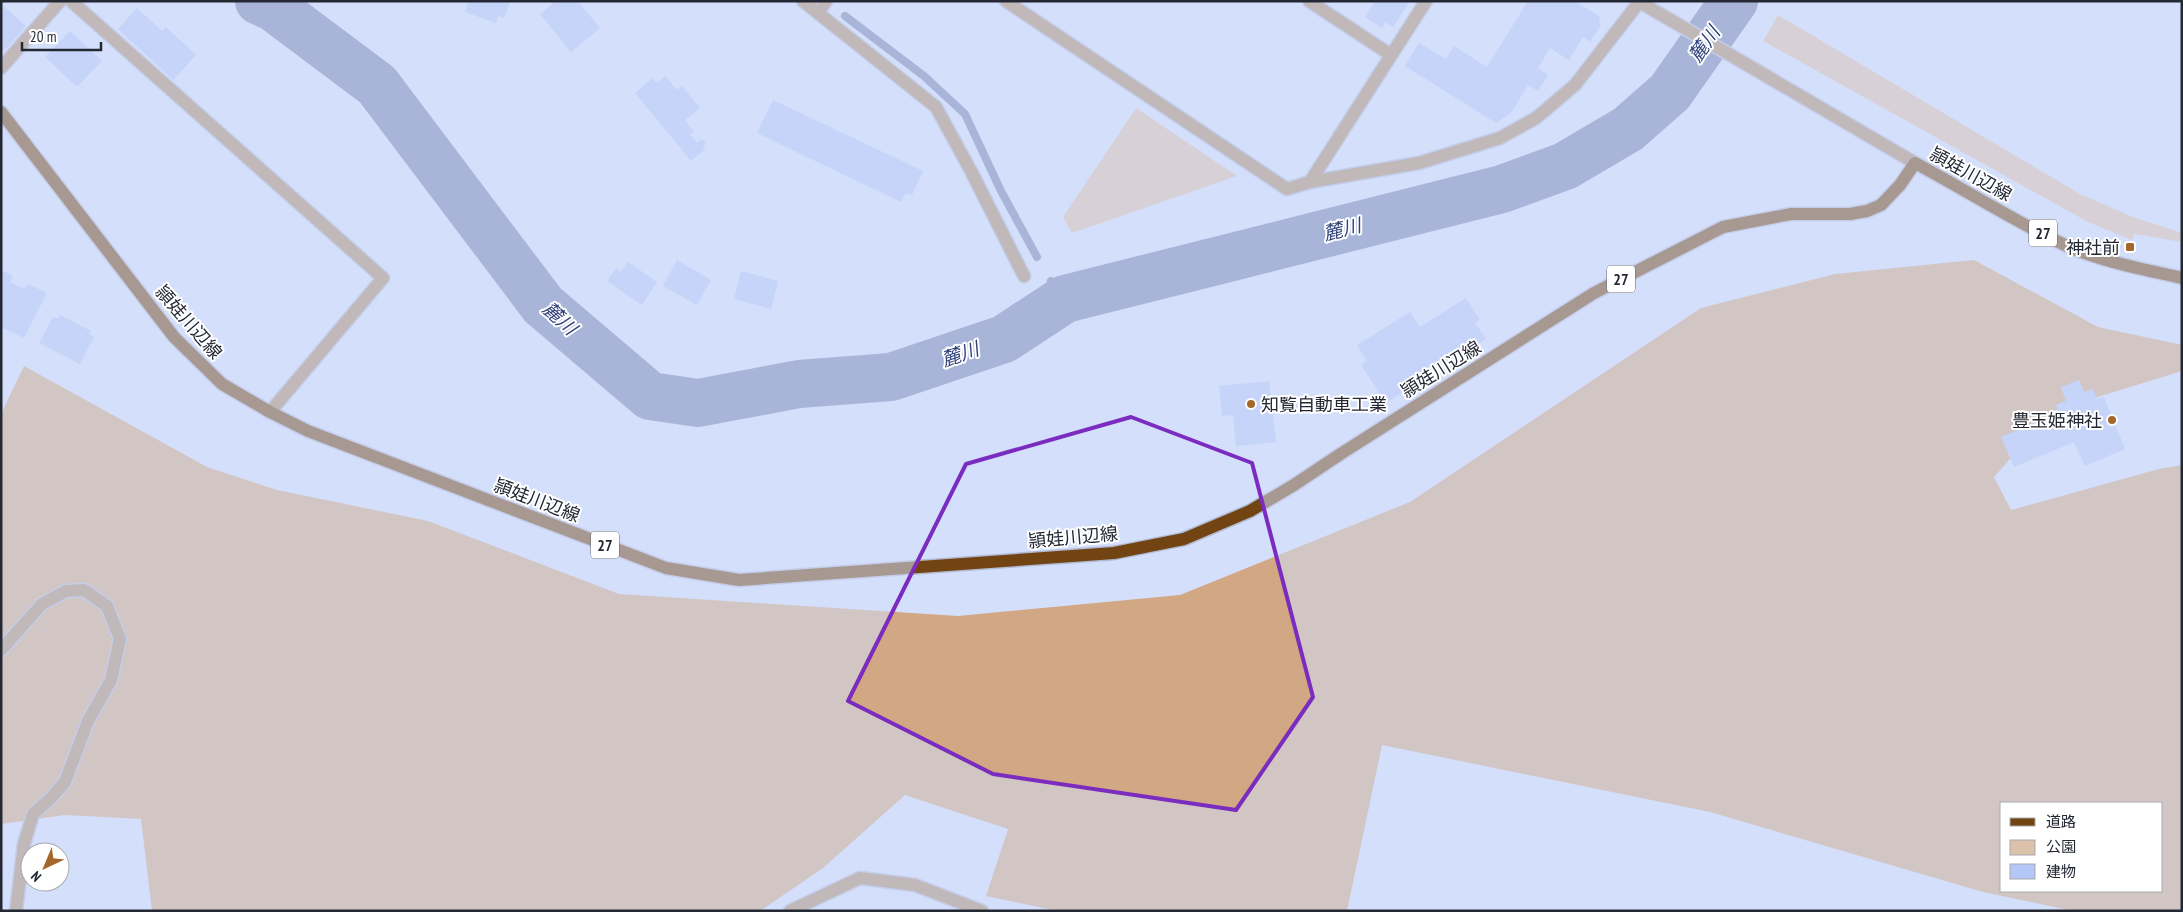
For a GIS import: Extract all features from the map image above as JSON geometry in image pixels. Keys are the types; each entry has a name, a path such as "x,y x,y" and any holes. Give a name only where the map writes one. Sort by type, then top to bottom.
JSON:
{"main road":[{"name":"頴娃川辺線","path":"1,112 174,337 222,384 270,412 308,431 666,568 739,580 1114,553 1184,539 1250,511 1294,485 1358,442 1594,293 1722,227 1791,214 1850,214 1867,211 1881,205 1900,185 1915,163 2067,246 2126,265 2182,278"}],"street":[{"path":"1,68 60,1"},
{"path":"71,1 383,278 270,412"},
{"path":"803,1 936,107 1024,276"},
{"path":"818,13 826,1"},
{"path":"1006,1 1288,189 1310,182 1419,163 1500,138 1536,118 1575,85 1639,2 1915,163"},
{"path":"1309,1 1391,55"},
{"path":"1310,182 1426,1"},
{"path":"1,650 42,604 66,591 84,590 106,606 120,639 111,680 88,721 65,782 52,798 33,814 24,844 16,911"},
{"path":"790,911 860,878 915,885 982,911"}],"highlighted area":[{"path":"1131,417 1252,463 1313,697 1236,810 993,774 848,701 966,464"}],"green space":[{"path":"1778,15 2080,194 2133,217 2182,233 2182,242 2134,234 2132,240 2088,222 1763,41"},
{"path":"1136,108 1237,176 1072,233 1063,217"}],"shaded area":[{"path":"1974,260 2098,327 2182,345 2182,371 2052,411 1994,477 2011,510 2159,469 2182,465 2182,911 2073,911 1983,892 1710,812 1382,745 1347,911 1057,911 986,896 1008,829 905,795 823,868 760,911 152,911 141,819 65,815 1,824 1,414 24,366 207,467 277,490 428,521 619,594 958,616 1180,595 1410,502 1701,308 1835,274"}],"building":[{"path":"469,1 510,1 504,18 498,16 496,23 465,12"},
{"path":"556,1 578,1 600,28 571,52 540,14"},
{"path":"1375,1 1410,1 1393,27 1385,22 1382,28 1365,17"},
{"path":"1528,1 1574,1 1599,16 1600,26 1590,42 1583,37 1569,60 1550,48 1538,68 1548,75 1538,91 1528,85 1511,113 1496,123 1405,66 1419,43 1446,59 1454,46 1487,67"},
{"path":"1,4 26,26 4,51 1,48"},
{"path":"137,8 162,31 166,27 196,55 173,80 118,29"},
{"path":"70,31 102,61 77,87 45,57"},
{"path":"665,76 677,90 682,86 700,108 685,120 694,132 690,134 697,143 702,139 706,144 703,147 705,149 691,161 635,93 653,78 657,83"},
{"path":"773,100 923,171 912,195 906,193 901,202 757,133"},
{"path":"677,260 711,280 697,305 663,286"},
{"path":"628,262 657,282 642,305 607,281 616,268 621,272"},
{"path":"1,270 13,276 10,282 25,289 28,284 47,293 24,338 1,327"},
{"path":"741,271 778,281 771,309 734,299"},
{"path":"1466,298 1480,320 1475,323 1486,339 1386,403 1361,365 1367,361 1357,345 1410,312 1420,327"},
{"path":"60,315 91,331 89,334 94,337 80,364 39,343 53,317 58,319"},
{"path":"2079,380 2084,392 2093,389 2097,399 2104,397 2125,449 2085,466 2074,442 2014,467 2001,437 2059,412 2056,405 2066,401 2061,387"},
{"path":"1269,381 1276,442 1236,446 1233,415 1222,416 1219,386"}],"waterway":[{"name":"麓川","path":"259,1 273,7 377,85 543,305 650,396 698,403 799,384 891,377 1004,339 1065,299 1502,189 1565,166 1628,129 1670,92 1734,1"},
{"path":"845,16 924,76 965,114 1001,191 1037,257"},
{"path":"1051,281 1065,299"}],"place":[{"name":"神社前","path":"2130,247"},
{"name":"知覧自動車工業","path":"1251,404"},
{"name":"豊玉姫神社","path":"2112,420"}]}
